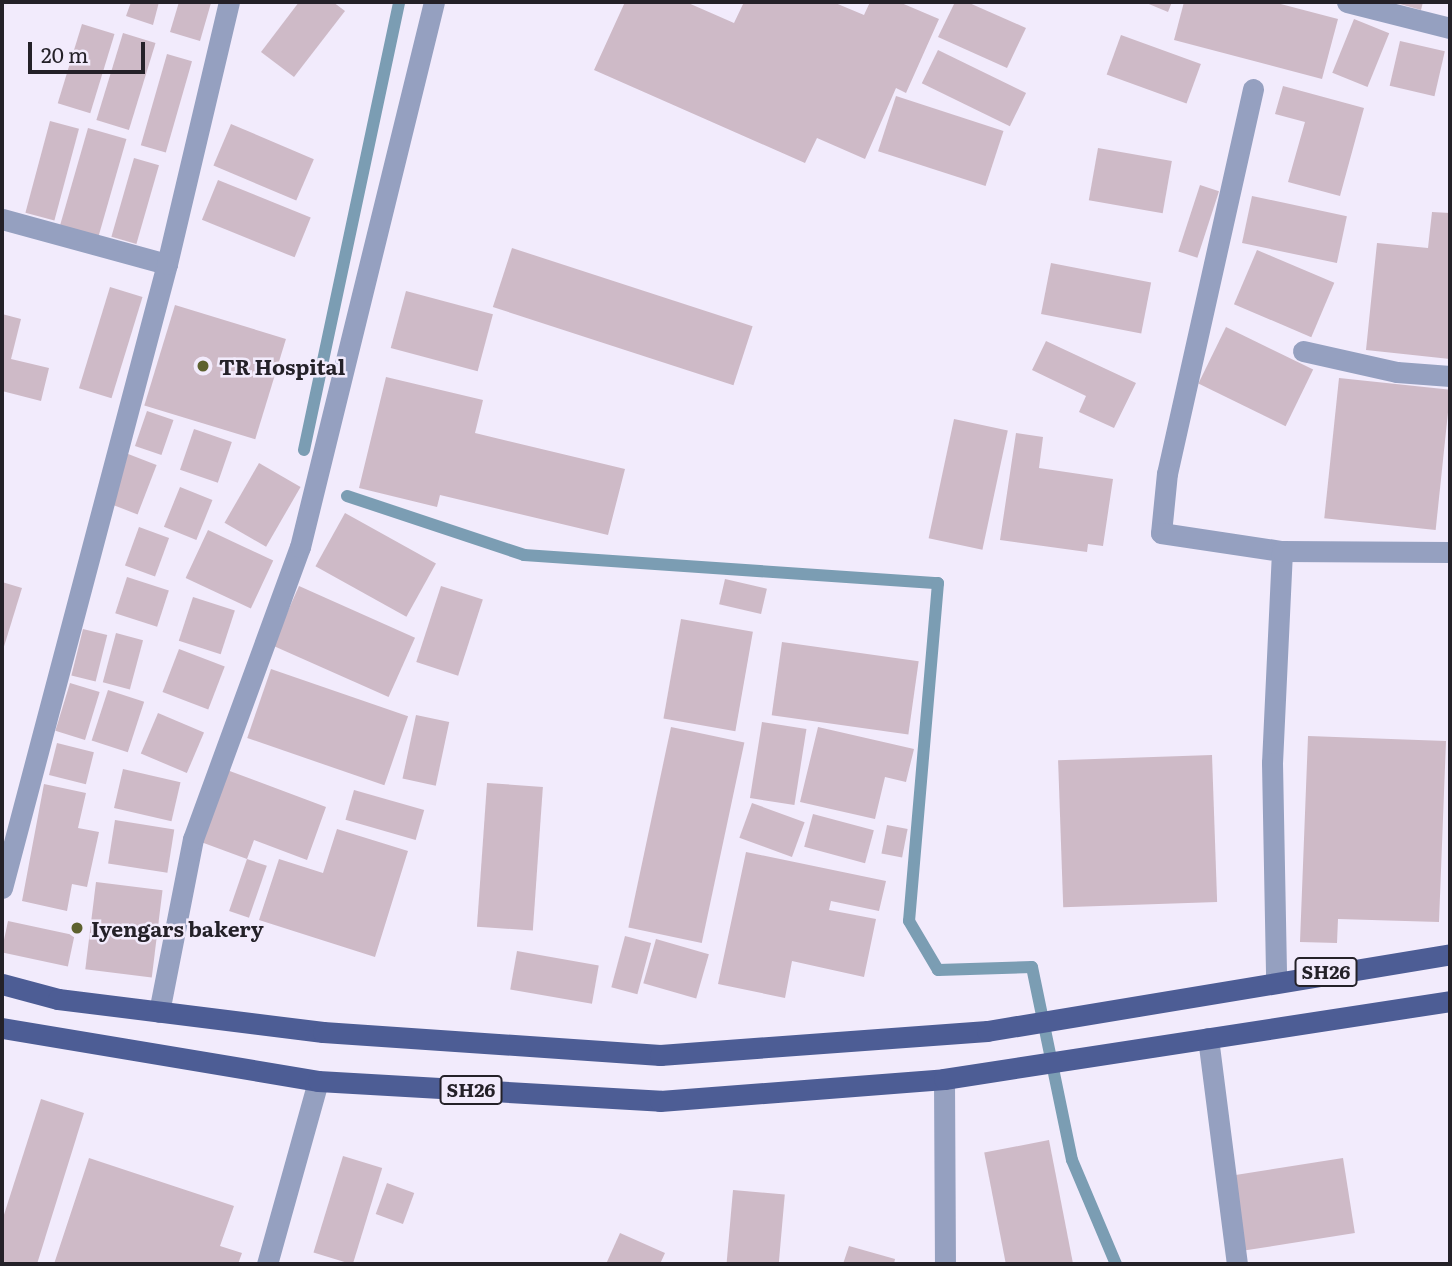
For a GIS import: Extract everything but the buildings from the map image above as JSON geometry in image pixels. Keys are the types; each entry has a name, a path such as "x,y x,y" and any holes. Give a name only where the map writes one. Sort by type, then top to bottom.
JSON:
{"main road":[{"name":"SH26","path":"2,984 58,999 323,1032 660,1055 935,1037 987,1031 1276,980 1450,954"},
{"name":"SH26","path":"1208,1038 1450,1000"},
{"name":"SH26","path":"2,1028 318,1081 660,1101 944,1079"},
{"path":"944,1079 1208,1038"}],"street":[{"path":"2,888 167,264 229,2"},
{"path":"159,1013 193,839 300,547 433,2"},
{"path":"1347,2 1450,28"},
{"path":"1253,89 1167,473 1161,533 1282,551 1450,552"},
{"path":"2,219 167,264"},
{"path":"1303,351 1397,372 1450,376"},
{"path":"1276,980 1272,763 1282,551"},
{"path":"1208,1038 1237,1264"},
{"path":"944,1079 944,1264"},
{"path":"267,1264 318,1081"}],"waterway":[{"path":"304,450 399,2"},
{"path":"347,496 524,555 938,583 909,921 938,970 1032,967 1072,1160 1116,1264"}],"place":[{"name":"TR Hospital","path":"203,366"},
{"name":"Iyengars bakery","path":"77,928"}]}
